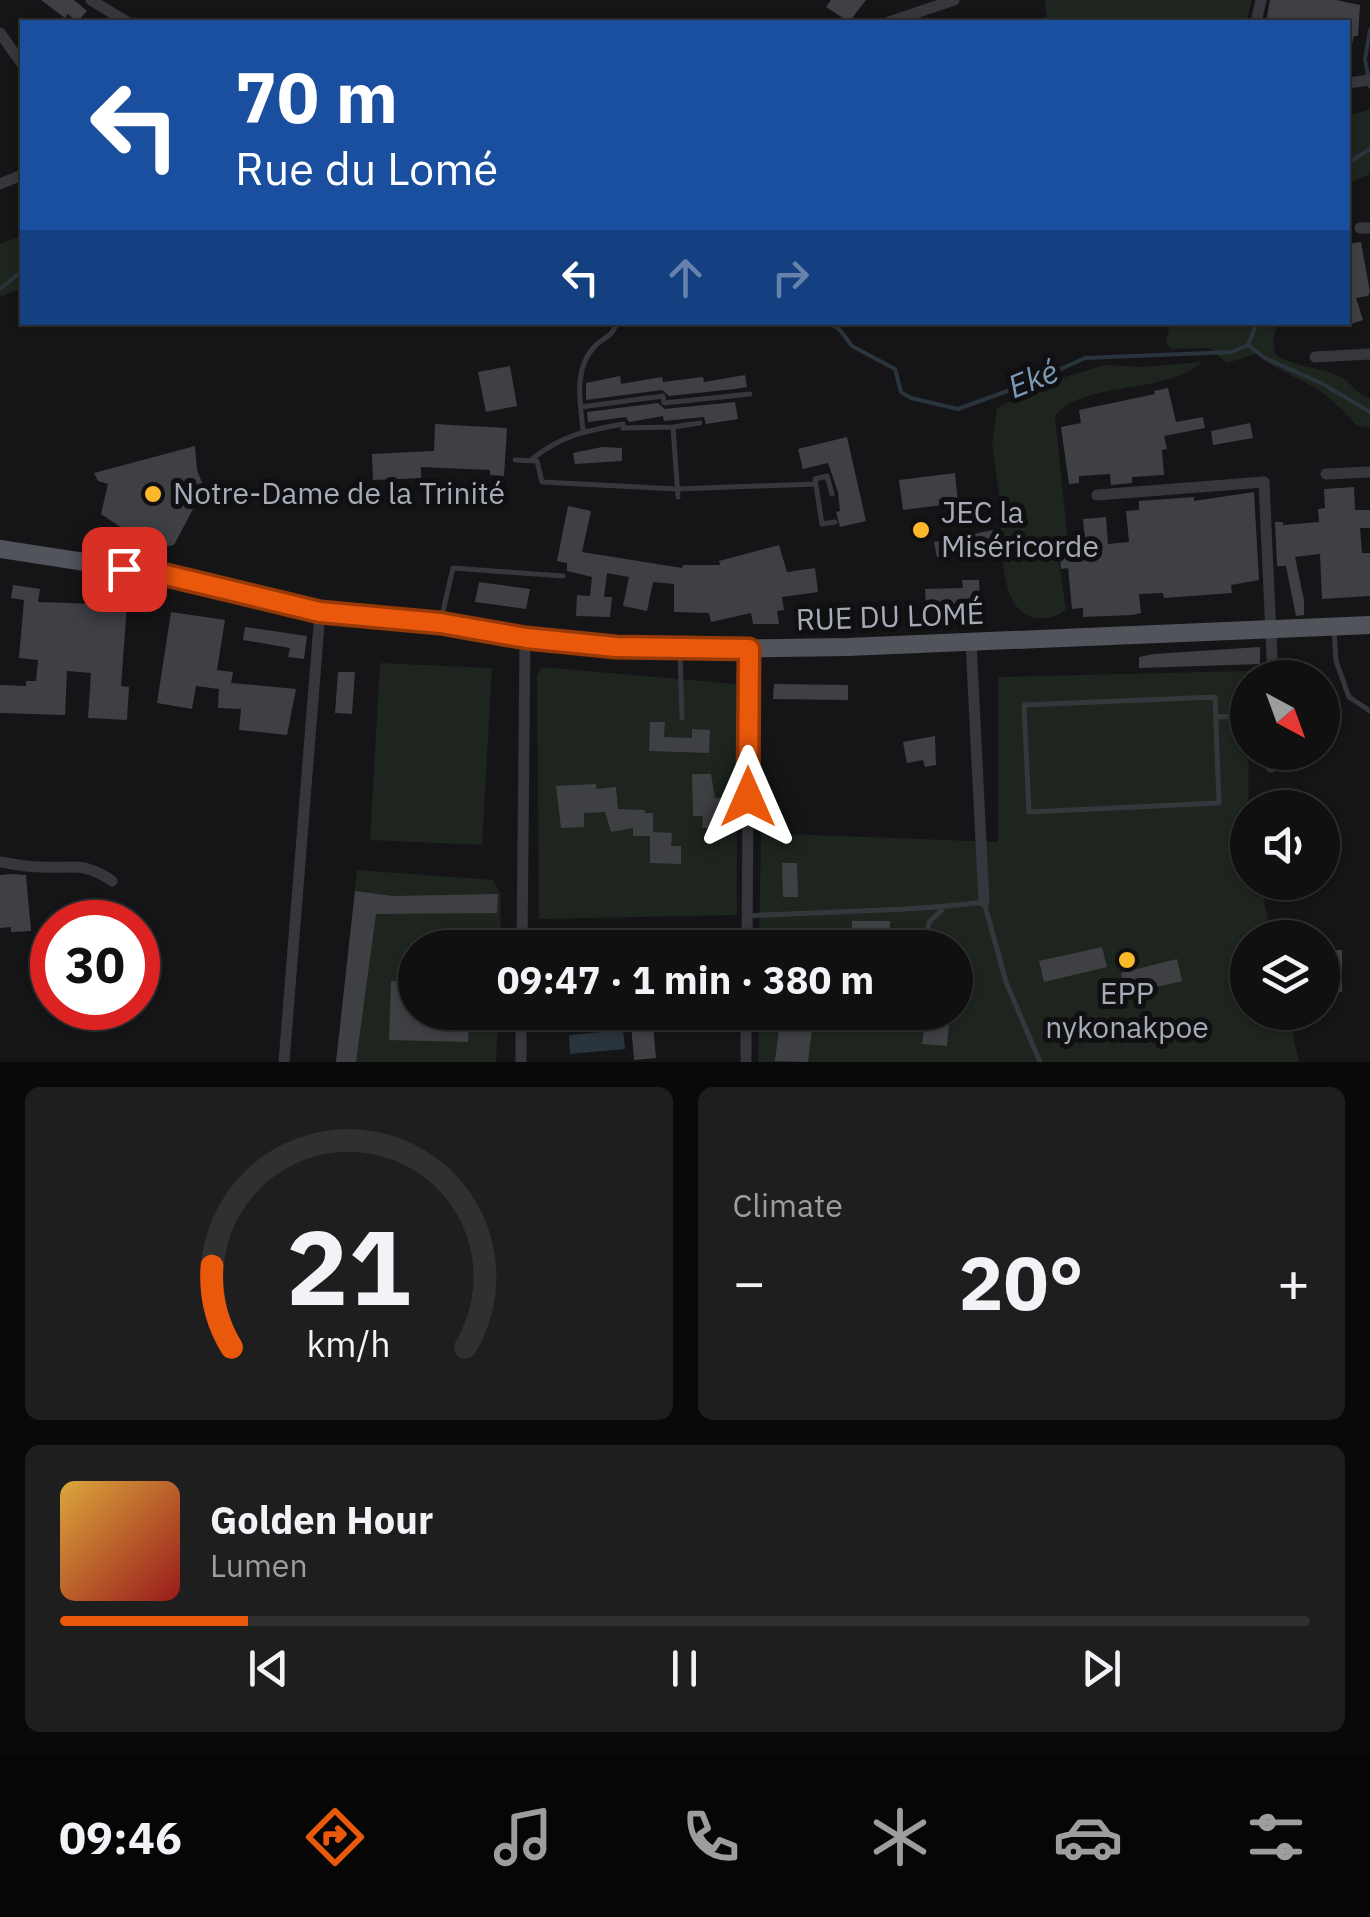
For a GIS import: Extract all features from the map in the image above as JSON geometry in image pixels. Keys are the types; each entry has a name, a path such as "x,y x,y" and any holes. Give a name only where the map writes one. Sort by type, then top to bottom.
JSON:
{"main road":[{"name":"RUE DU LOMÉ","path":"0,549 162,574 320,612 440,623 526,638 645,650 971,642 1370,624"}],"street":[{"path":"92,0 124,20"},
{"path":"895,20 954,0"},
{"path":"0,33 20,61"},
{"path":"1352,82 1370,80"},
{"path":"1316,357 1370,354"},
{"path":"1326,474 1370,472"},
{"path":"1097,495 1264,482 1272,660"},
{"path":"284,1062 320,612"},
{"path":"522,930 526,638"},
{"path":"971,642 984,902"},
{"path":"747,930 749,649"},
{"path":"0,862 46,868 74,865 96,869 112,881"},
{"path":"521,1030 521,1062"},
{"path":"746,1030 746,1062"}],"lane":[{"path":"583,431 581,367 596,346 613,334 616,325"},
{"path":"581,407 663,396 664,403 750,394"},
{"path":"530,460 558,440 583,431 623,424 623,428 673,427 700,422"},
{"path":"673,427 678,497"},
{"path":"515,460 537,460 542,482 676,488 816,484"},
{"path":"832,494 826,476 815,478 822,524 835,522"},
{"path":"440,623 453,568 563,576"},
{"path":"1334,627 1336,661 1349,696 1370,711"},
{"path":"680,649 682,718"},
{"path":"1215,697 1216,718 1219,804 1029,812 1024,706 1215,697"},
{"path":"1216,718 1230,717"},
{"path":"747,916 944,908 984,902 1006,982 1040,1062"},
{"path":"927,930 930,921 944,908"}],"shaded area":[{"path":"1045,0 1252,0 1247,20 1047,20"},
{"path":"1370,109 1370,174 1350,182 1350,115"},
{"path":"20,237 20,289 0,297 0,244"},
{"path":"1170,325 1277,325 1273,338 1275,354 1337,375 1370,398 1370,427 1357,426 1320,391 1256,354 1227,363 1209,348 1172,349 1166,343"},
{"path":"1202,362 1167,380 1084,397 1055,416 1069,553 1058,555 1066,609 1049,618 1025,614 1010,595 1004,568 999,529 1004,527 992,445 997,408 1055,380 1105,365 1143,367"},
{"path":"380,663 492,668 482,845 370,840"},
{"path":"541,667 736,684 737,915 539,919 537,676"},
{"path":"1230,671 1230,770 1249,770 1248,790 1230,790 1230,900 1264,900 1268,920 1230,920 1230,1030 1292,1030 1299,1062 758,1062 759,1030 973,1030 973,930 759,930 761,833 998,842 998,677"},
{"path":"357,870 493,880 501,894 500,930 398,930 398,1030 497,1030 496,1062 336,1062"},
{"path":"623,1030 625,1049 570,1054 569,1035"}],"building":[{"path":"41,0 74,0 87,11 79,20 68,14 65,18"},
{"path":"831,0 866,0 851,20 826,7"},
{"path":"1270,0 1336,0 1360,5 1358,36 1354,36 1352,44 1350,20 1266,20"},
{"path":"1361,242 1370,292 1356,298 1363,320 1350,324 1350,244"},
{"path":"510,366 517,406 486,412 478,372"},
{"path":"745,375 747,387 735,389 669,396 662,390 586,400 586,383 620,376 621,384 662,377 663,382 703,377 704,382"},
{"path":"1168,388 1176,422 1203,417 1205,428 1164,436 1164,475 1132,477 1132,483 1111,485 1110,474 1079,476 1079,483 1069,484 1061,427 1081,423 1079,410"},
{"path":"735,402 738,419 706,424 704,417 664,421 663,416 629,422 626,417 588,422 587,412 658,403 665,409"},
{"path":"1250,423 1253,438 1213,445 1211,431"},
{"path":"435,424 507,428 504,476 490,475 490,470 421,467 421,478 373,480 372,454 434,451"},
{"path":"847,437 866,521 840,527 836,512 840,511 838,492 828,463 803,469 798,449"},
{"name":"Notre-Dame de la Trinité","path":"195,446 197,470 204,488 174,545 164,547 137,538 101,514 108,484 98,481 94,473"},
{"path":"602,447 622,448 622,461 575,464 573,453"},
{"path":"955,473 958,503 903,510 899,480"},
{"path":"1354,487 1355,510 1370,510 1370,528 1360,528 1362,553 1370,553 1370,596 1322,599 1320,554 1295,557 1304,600 1304,615 1296,616 1286,566 1277,566 1275,522 1319,522 1318,509 1325,508 1324,489"},
{"path":"1254,492 1259,580 1231,585 1232,593 1164,598 1163,593 1139,594 1141,613 1132,615 1083,617 1083,608 1072,609 1068,568 1061,569 1060,555 1086,552 1083,519 1106,517 1108,544 1129,542 1126,511 1139,510 1139,501 1194,497 1194,501"},
{"path":"568,506 591,511 582,552 682,568 720,565 719,561 779,545 787,572 815,568 818,592 782,597 784,610 777,611 779,624 753,624 751,613 711,622 709,613 674,612 674,584 653,582 647,611 623,606 629,577 607,573 604,597 612,597 610,617 576,616 577,595 590,596 592,577 567,571 567,563 557,561"},
{"path":"998,529 1001,543 937,557 934,542"},
{"path":"962,580 979,580 980,603 926,605 925,589 963,588"},
{"path":"479,582 530,589 526,609 475,602"},
{"path":"13,585 40,589 38,602 127,605 121,686 129,687 127,720 88,718 91,673 67,671 65,715 0,713 0,685 26,686 26,681 36,681 38,660 19,658 24,600 11,598"},
{"path":"171,612 225,620 217,670 233,672 231,683 296,689 287,735 239,730 241,709 218,708 219,689 196,686 192,709 157,703"},
{"path":"245,627 307,636 304,659 288,657 290,648 243,640"},
{"path":"1260,647 1260,660 1230,660 1230,665 1139,668 1139,657"},
{"path":"338,672 355,672 352,714 335,713"},
{"path":"774,684 848,685 848,700 773,699"},
{"path":"650,722 665,722 664,737 692,738 692,729 710,730 709,753 649,751"},
{"path":"935,736 936,765 925,767 923,760 907,763 903,742"},
{"path":"692,774 711,774 715,798 735,798 735,828 702,828 703,816 693,816"},
{"path":"596,784 596,789 616,787 618,809 653,813 653,832 672,833 671,846 681,846 681,864 650,863 650,836 633,836 633,828 611,832 605,812 584,813 584,827 561,828 556,786"},
{"path":"782,863 797,863 798,897 783,897"},
{"path":"0,875 26,875 30,931 0,928"},
{"path":"355,891 393,896 498,894 497,913 376,914 356,1062 336,1062"},
{"path":"852,921 890,921 890,930 852,930"},
{"path":"1102,947 1107,967 1044,982 1039,961"},
{"path":"1340,950 1342,950 1340,992"},
{"path":"1177,959 1182,981 1126,994 1121,973"},
{"path":"391,981 398,981 398,1030 468,1030 468,1042 389,1040"},
{"path":"632,1030 654,1030 656,1058 634,1060"},
{"path":"779,1030 812,1030 808,1062 775,1061"},
{"path":"924,1030 948,1030 947,1046 922,1044"}],"waterway":[{"path":"1370,30 1365,59 1370,87"},
{"name":"Eké","path":"1350,162 1370,149"},
{"name":"Eké","path":"0,289 20,273"},
{"name":"Eké","path":"832,325 852,346 895,369 901,392 958,409 1085,358 1232,352 1248,345 1256,325"},
{"path":"1248,345 1265,358 1323,384 1370,412"}],"place":[{"name":"Notre-Dame de la Trinité","path":"153,494"},
{"name":"JEC la Miséricorde","path":"921,530"},
{"name":"EPP nykonakpoe","path":"1127,960"}],"route":[{"path":"124,569 162,574 320,612 440,623 526,638 645,650 749,649 748,797"}]}
